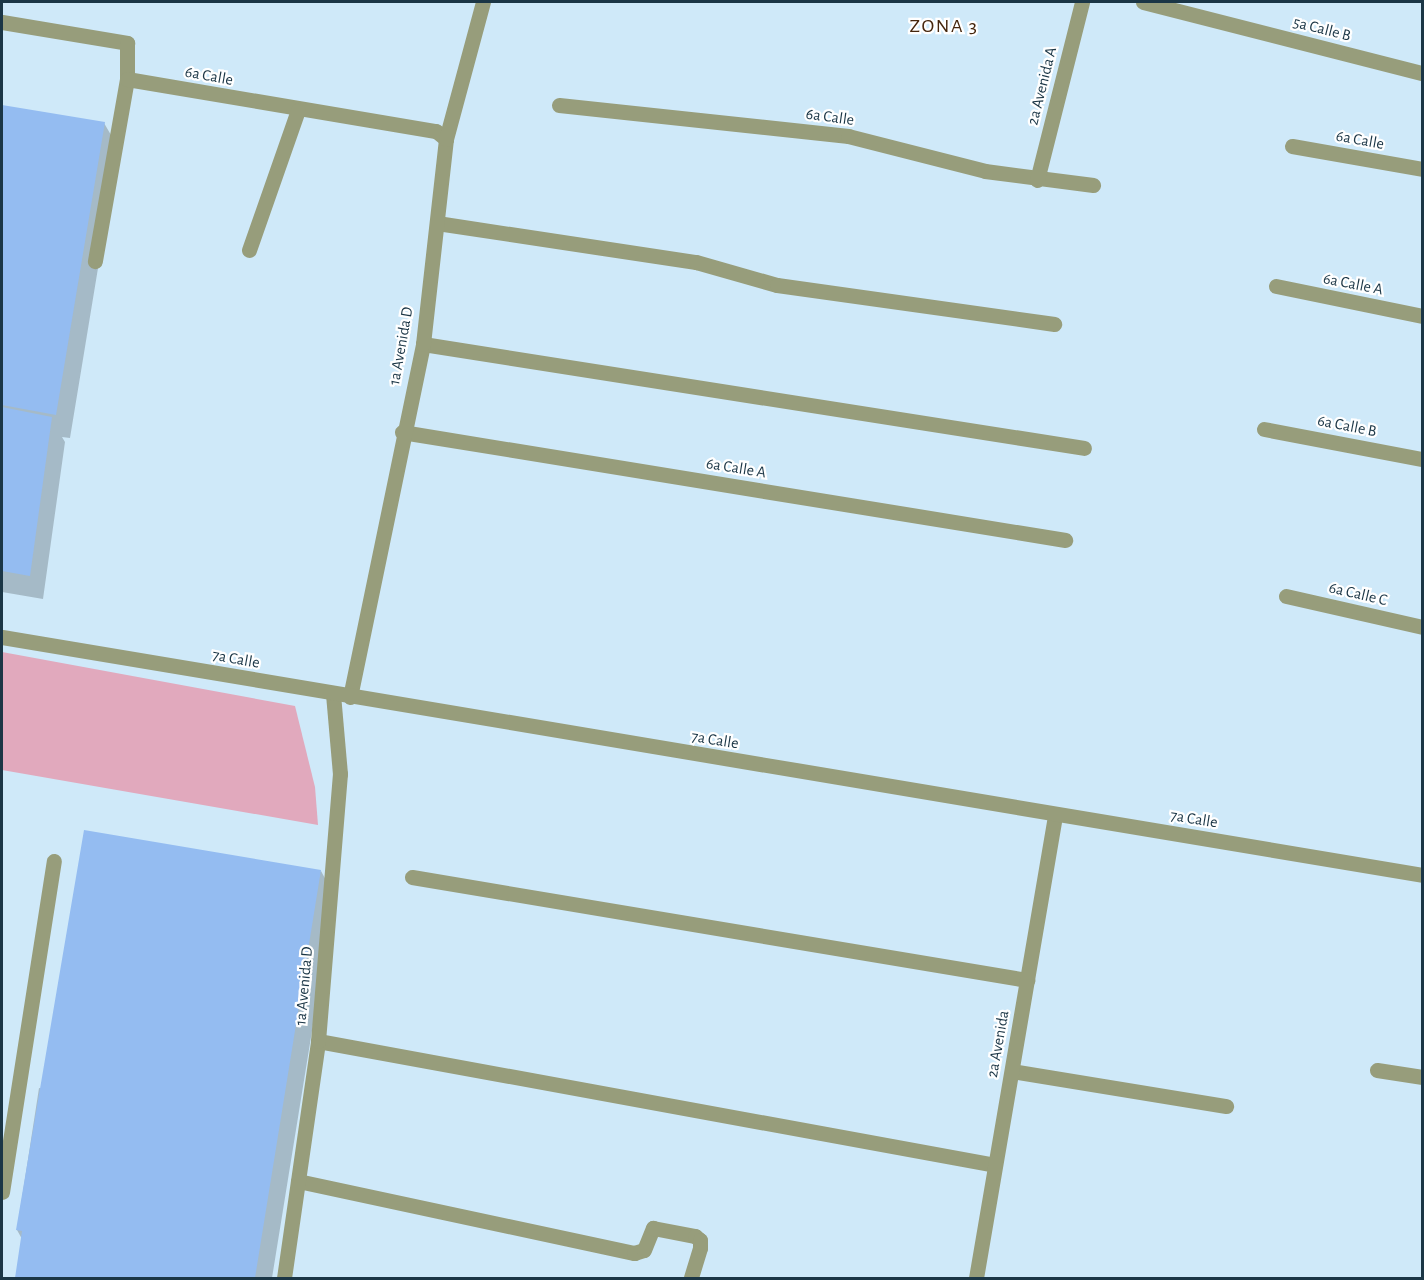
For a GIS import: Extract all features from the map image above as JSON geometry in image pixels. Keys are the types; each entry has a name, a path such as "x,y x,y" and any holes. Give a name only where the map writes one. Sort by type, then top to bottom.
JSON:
{"street":[{"name":"1a Avenida D","path":"350,697 402,432 423,344 446,138 483,2"},
{"name":"2a Avenida A","path":"1037,180 1082,2"},
{"name":"5a Calle B","path":"1143,2 1422,73"},
{"path":"2,22 124,40 129,49 127,79 95,261"},
{"name":"6a Calle","path":"127,79 298,110 436,131 446,138"},
{"name":"6a Calle","path":"559,105 848,136 985,171 1037,180 1093,185"},
{"path":"249,250 298,110"},
{"name":"6a Calle","path":"1292,146 1422,169"},
{"path":"437,223 696,262 777,285 983,311 1054,324"},
{"name":"6a Calle A","path":"1276,286 1422,316"},
{"path":"423,344 1084,448"},
{"name":"6a Calle B","path":"1264,429 1422,459"},
{"name":"6a Calle A","path":"402,432 1065,540"},
{"name":"6a Calle C","path":"1286,596 1422,627"},
{"name":"7a Calle","path":"2,637 1422,875"},
{"name":"1a Avenida D","path":"284,1278 318,1041 340,774 333,694"},
{"name":"2a Avenida","path":"976,1278 1055,815"},
{"path":"2,1192 54,861"},
{"path":"412,877 1027,980"},
{"path":"318,1041 995,1165"},
{"path":"1377,1070 1422,1077"},
{"path":"1012,1071 1227,1106"},
{"path":"298,1181 634,1253 644,1250 653,1228 694,1236 700,1240 700,1248 691,1278"}],"shaded area":[{"path":"2,652 295,706 315,787 318,825 2,770"}],"building":[{"path":"2,105 105,122 56,415 2,405"},
{"path":"2,407 52,417 30,576 2,571"},
{"path":"84,830 321,870 255,1278 15,1278 22,1231 16,1230"}],"district":[{"name":"ZONA 3","path":"944,26"}]}
